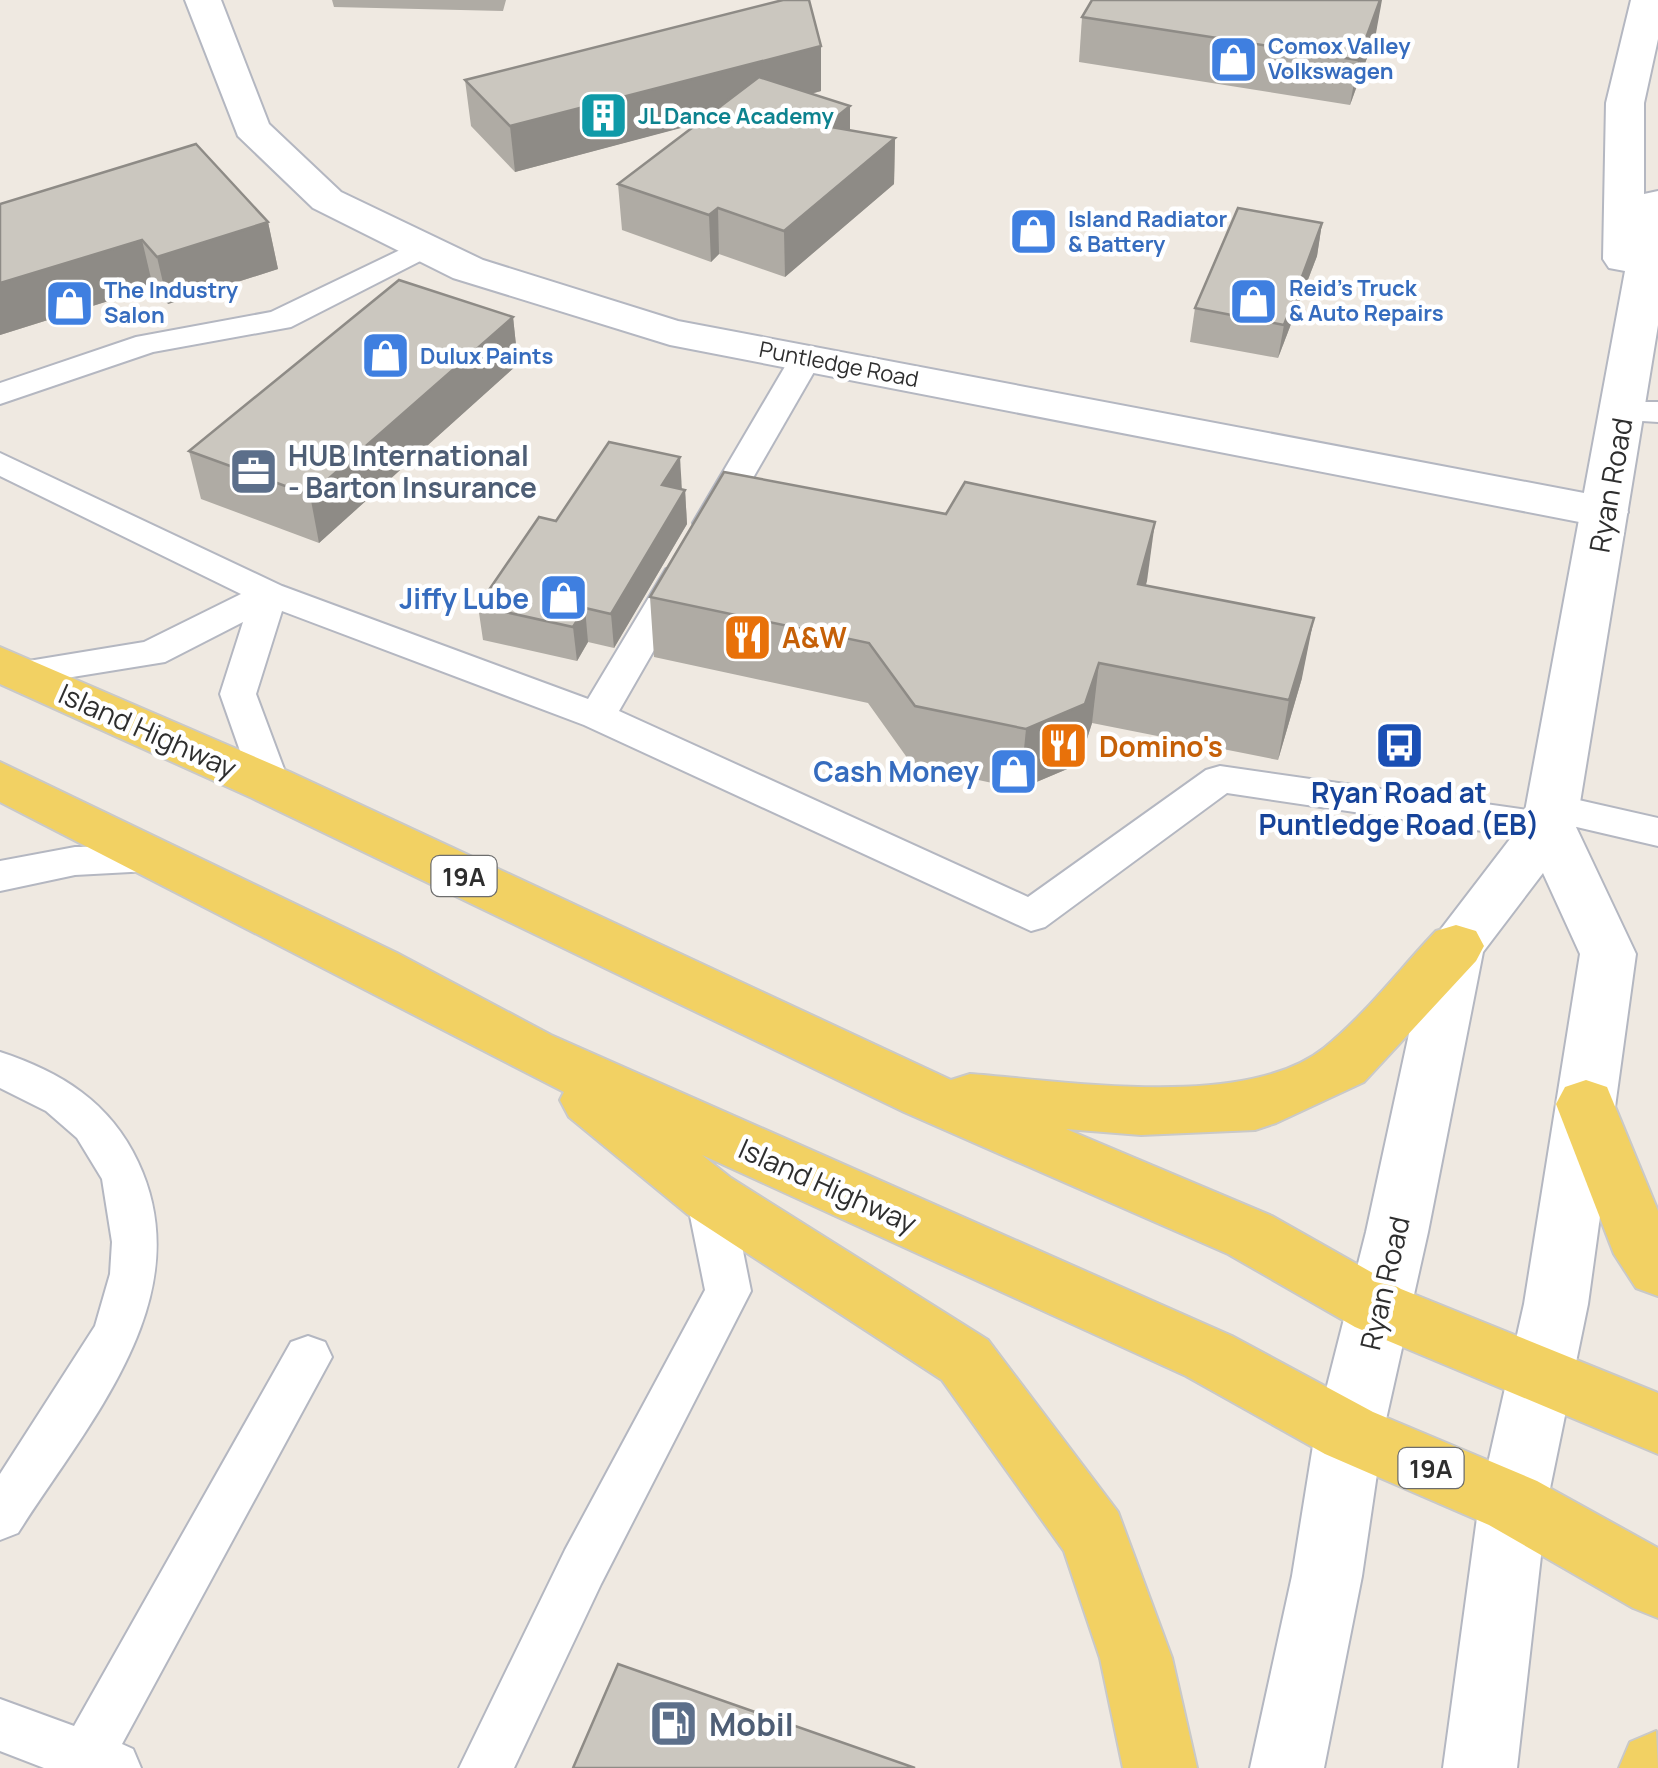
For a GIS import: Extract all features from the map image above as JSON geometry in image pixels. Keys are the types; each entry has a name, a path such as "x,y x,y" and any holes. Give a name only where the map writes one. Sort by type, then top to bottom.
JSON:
{"main road":[{"name":"Puntledge Road","path":"203,0 252,128 327,200 468,269 670,332 1606,512"},
{"path":"1640,412 1625,103 1649,0"},
{"name":"Ryan Road","path":"1287,1768 1327,1576 1349,1433 1456,946 1551,817 1606,512 1640,412 1658,203"},
{"name":"Island Highway","path":"11,669 272,785 924,1095 1250,1235 1378,1308 1658,1424"},
{"name":"Island Highway","path":"0,780 377,968 530,1051 1209,1356 1349,1433 1513,1503 1658,1585"},
{"path":"1480,1768 1513,1503 1542,1375 1608,954 1551,817"},
{"path":"924,1095 1140,1111 1255,1106 1343,1066 1456,946"},
{"path":"530,1051 709,1196 965,1360 1094,1535 1136,1658 1160,1768"},
{"path":"1586,1104 1636,1234 1658,1269"}],"lane":[{"path":"0,394 147,344 280,320 424,248"},
{"path":"597,716 806,358"},
{"path":"0,463 270,594 597,716 1031,916 1220,779 1658,832"},
{"path":"11,669 152,653 270,594"},
{"path":"270,594 238,694 272,785"},
{"path":"0,876 75,861 154,860"},
{"path":"0,1069 70,1105 95,1129 116,1159 132,1201 135,1242 132,1284 116,1332 0,1517"},
{"path":"486,1768 583,1567 728,1291 709,1196"},
{"path":"0,1725 100,1762 308,1357"}],"building":[{"path":"783,0 809,0 821,46 510,126 465,80"},
{"path":"1092,0 1380,0 1358,60 1082,17"},
{"path":"759,77 850,106 825,126 895,138 784,231 718,208 709,215 618,184"},
{"path":"196,144 268,222 157,257 142,240 0,283 0,204"},
{"path":"1238,208 1322,223 1284,325 1195,308"},
{"path":"399,280 513,317 310,495 189,451"},
{"name":"Jiffy Lube","path":"609,442 680,457 662,485 685,490 611,614 585,608 573,627 478,606 539,517 556,521"},
{"path":"724,472 946,514 965,482 1155,522 1138,584 1314,618 1289,700 1099,663 1085,704 1026,729 915,706 869,643 650,597"},
{"name":"Mobil","path":"618,1664 915,1768 573,1768"}],"place":[{"name":"Comox Valley Volkswagen","path":"1233,59"},
{"name":"JL Dance Academy","path":"603,116"},
{"name":"Island Radiator & Battery","path":"1033,232"},
{"name":"Reid's Truck & Auto Repairs","path":"1254,301"},
{"name":"The Industry Salon","path":"69,303"},
{"name":"Dulux Paints","path":"385,356"},
{"name":"HUB International - Barton Insurance","path":"253,471"},
{"name":"Jiffy Lube","path":"564,598"},
{"name":"A&W","path":"747,637"},
{"name":"Ryan Road at Puntledge Road (EB)","path":"1399,745"},
{"name":"Domino's","path":"1064,746"},
{"name":"Cash Money","path":"1014,771"},
{"name":"Mobil","path":"674,1724"}]}
